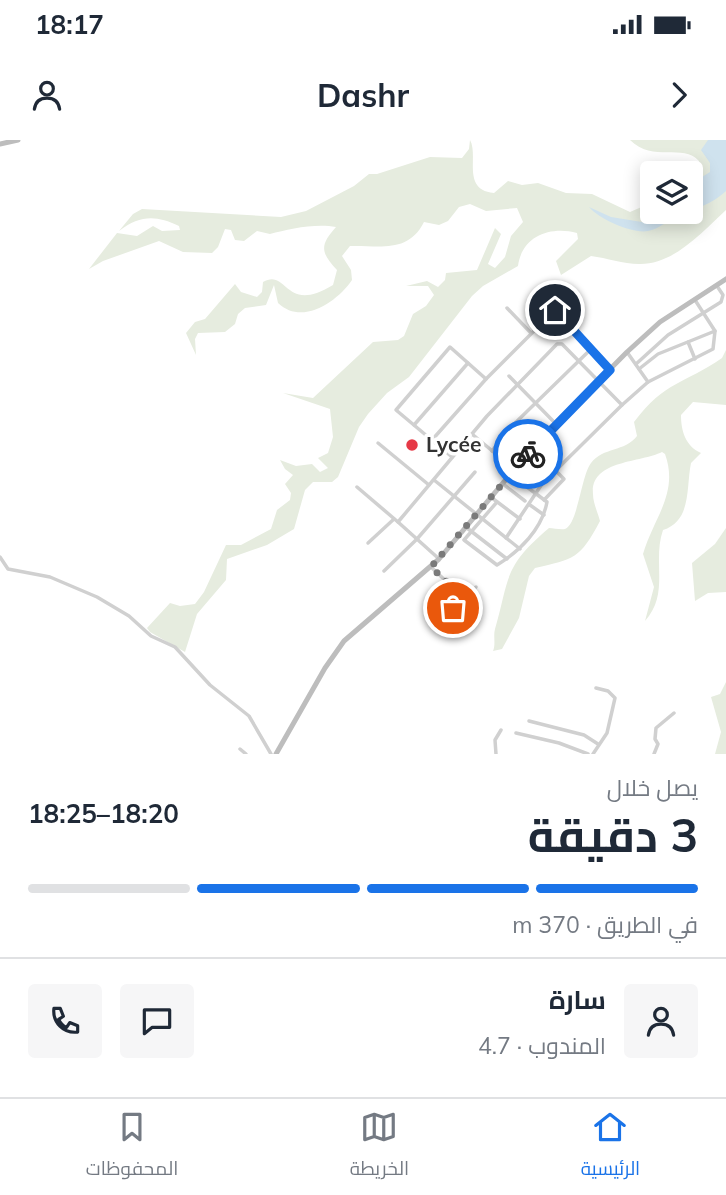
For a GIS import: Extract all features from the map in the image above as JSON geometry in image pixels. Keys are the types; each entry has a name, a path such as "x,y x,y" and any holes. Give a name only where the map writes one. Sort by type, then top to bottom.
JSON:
{"main road":[{"path":"0,145 18,140"},
{"path":"273,754 337,650 361,625 431,567 469,530 495,500 503,484 535,445 627,352 660,322 726,279"}],"street":[{"path":"637,367 668,335 722,299 717,286"},
{"path":"506,538 530,505 534,494 622,405 648,382 713,349 715,331 695,300"},
{"path":"507,308 531,333"},
{"path":"432,440 486,379 555,310 610,370"},
{"path":"637,367 658,354 715,331"},
{"path":"688,342 695,359"},
{"path":"368,543 396,520 516,383 557,344 562,344 622,405"},
{"path":"452,457 396,410 448,348 486,379"},
{"path":"492,451 535,402 591,349"},
{"path":"627,352 648,382"},
{"path":"414,425 468,363"},
{"path":"509,376 556,424"},
{"path":"471,434 492,451 534,494 547,502 544,514 520,548 507,559 496,565 464,540 469,530 507,559"},
{"path":"378,443 429,485"},
{"path":"535,445 564,479 544,500"},
{"path":"384,571 454,499 475,472"},
{"path":"433,480 520,548"},
{"path":"503,484 525,501"},
{"path":"357,488 439,559"},
{"path":"495,500 520,519"},
{"path":"530,505 544,514"},
{"path":"0,557 8,569 50,577 111,604 151,636 175,647 210,685 249,716 273,754"},
{"path":"431,567 449,584 439,595 453,608 476,587"},
{"path":"516,733 591,754 607,733 615,698 608,691 596,688"},
{"path":"654,754 658,744 654,738 656,728 674,713"},
{"path":"529,720 584,735 598,744"},
{"path":"496,754 495,740 501,730"},
{"path":"240,748 246,754"}],"shaded area":[{"path":"470,140 474,179 484,191 494,193 508,181 522,185 538,183 566,193 592,194 630,212 640,208 640,224 703,224 703,161 685,153 648,150 630,140 726,140 726,210 698,237 676,253 652,263 633,264 591,256 561,275 556,261 578,239 577,233 548,232 531,241 525,247 518,266 483,286 472,296 409,377 387,393 368,414 359,427 338,477 332,482 313,482 305,490 294,529 267,545 227,559 226,580 197,614 185,652 150,632 147,628 170,603 180,606 195,604 204,592 226,545 241,545 271,529 277,510 290,500 291,493 285,484 293,475 285,469 280,460 296,466 312,464 320,472 328,468 318,458 328,453 333,437 330,409 283,393 313,398 373,342 398,340 404,336 413,314 426,306 434,295 428,286 406,286 427,281 438,287 445,280 446,273 477,270 495,228 501,234 488,264 495,268 505,257 511,236 523,222 517,208 486,211 470,204 459,207 448,221 439,225 424,222 410,239 401,243 392,246 350,246 342,256 351,270 352,280 328,303 308,312 287,310 278,303 274,285 266,305 245,308 238,314 235,324 225,332 198,333 195,339 196,355 186,333 195,322 205,319 235,284 241,292 257,297 262,292 263,282 271,279 296,294 305,295 317,293 333,285 337,270 327,258 324,248 336,227 311,226 270,234 257,231 244,241 235,240 231,230 225,229 218,247 212,253 183,252 159,241 103,261 89,269 117,233 137,236 153,226 162,231 180,230 179,226 171,222 148,218 119,231 133,214 142,209 281,217 306,211 354,186 369,174 377,174 430,157 462,158 469,149"},
{"path":"726,350 726,405 693,402 681,415 685,437 691,446 701,453 691,463 683,511 672,526 663,530 657,599 645,621 654,587 643,554 663,505 669,481 669,468 662,452 618,464 599,475 594,483 593,494 600,521 593,534 575,555 535,568 529,576 519,618 502,649 493,651 494,632 510,574 523,553 549,528 565,529 569,525 591,463 602,454 632,441 637,436 634,422 645,408 675,384 722,358"},
{"path":"726,528 726,592 708,593 695,601 692,563 715,544"},
{"path":"726,682 726,754 715,754 721,732 711,697 720,694"}],"water":[{"path":"708,140 726,140 726,191 703,206 703,176 710,172 710,163 701,150"},
{"path":"589,207 611,217 640,222 640,224 663,224 648,231 633,230 616,225"}],"way so far":[{"path":"453,608 439,595 449,584 431,567 478,516 528,454"}],"place":[{"name":"Lycée","path":"412,445"}],"route":[{"path":"528,454 610,370 555,310"}]}
